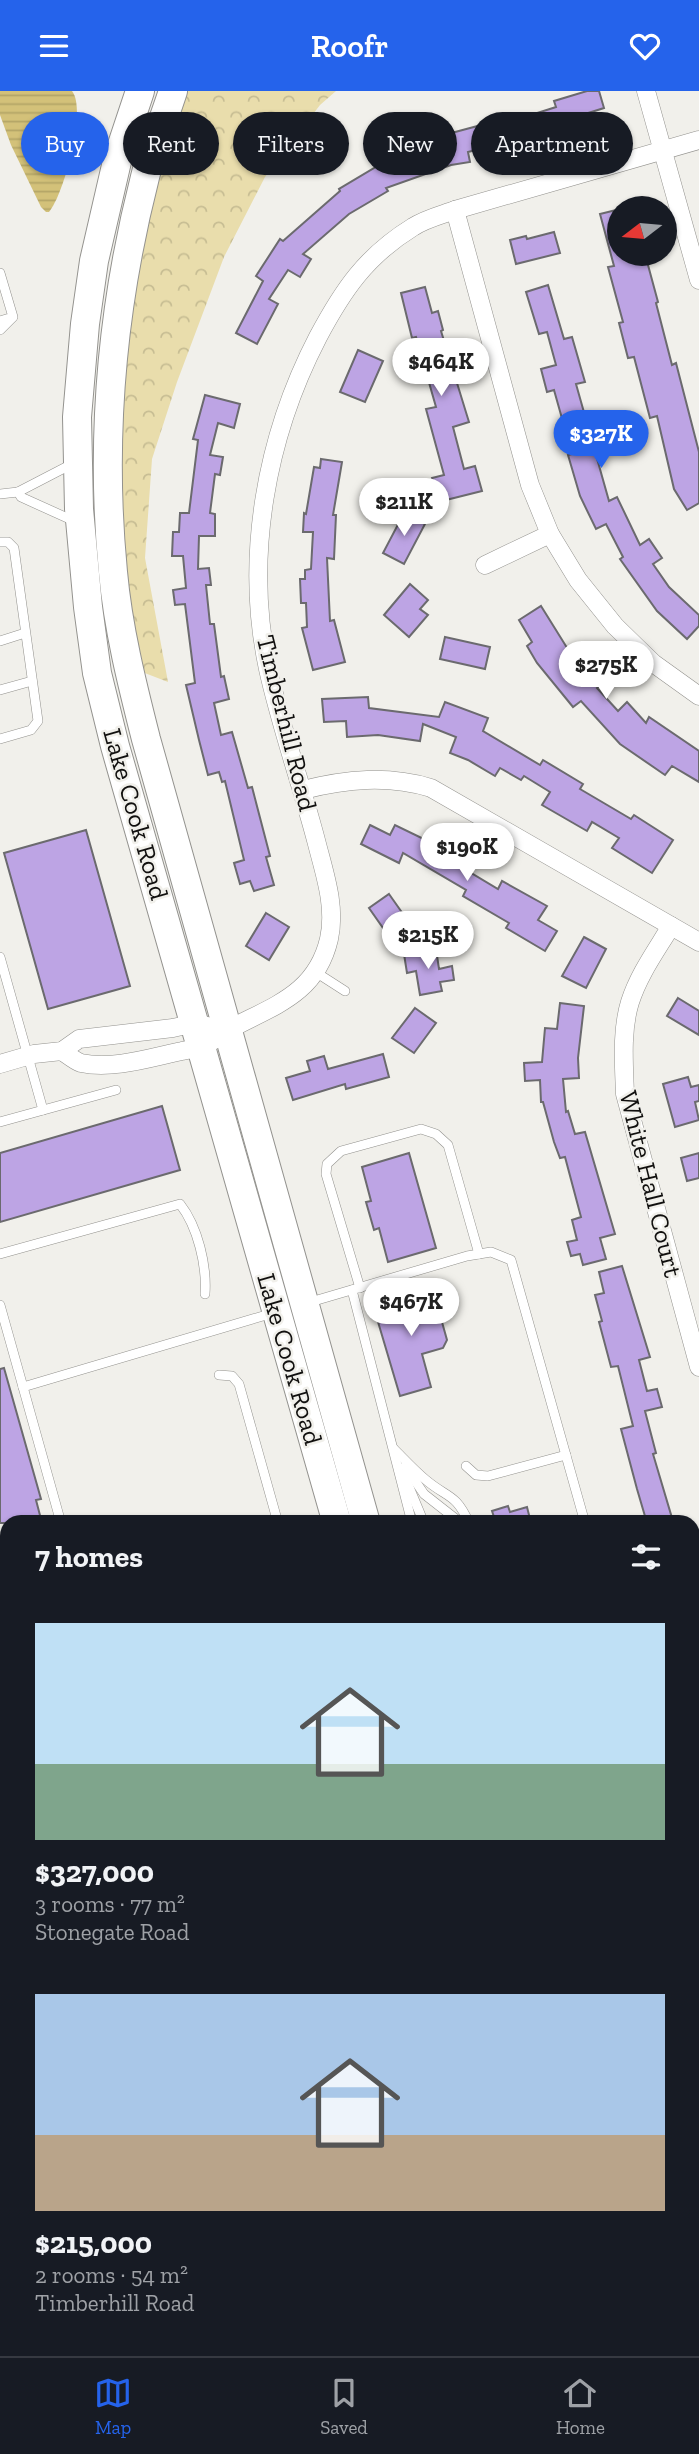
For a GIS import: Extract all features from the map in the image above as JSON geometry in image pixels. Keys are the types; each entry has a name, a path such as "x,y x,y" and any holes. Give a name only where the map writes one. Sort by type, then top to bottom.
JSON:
{"main road":[{"name":"Lake Cook Road","path":"140,91 118,157 94,261 79,390 77,461 80,524 97,673 115,746 199,1035 290,1308 363,1515"},
{"name":"Lake Cook Road","path":"173,91 146,175 123,276 111,366 106,477 113,574 127,663 227,1031 335,1515"}],"street":[{"path":"646,91 699,281"},
{"name":"Timberhill Road","path":"199,1035 227,1031 288,1000 317,973 329,938 331,897 267,665 258,587 260,537 277,435 305,362 339,297 365,265 416,224 455,210 699,140"},
{"path":"455,210 530,485 550,534 578,580 615,626 653,663 699,697"},
{"path":"485,565 550,534"},
{"path":"303,790 332,782 380,779 408,781 431,788 699,942"},
{"name":"White Hall Court","path":"671,926 645,967 629,1004 624,1048 625,1094 699,1367"},
{"path":"0,1064 62,1051 79,1039 199,1035"},
{"path":"62,1051 80,1063 138,1062 199,1035"}],"lane":[{"path":"0,274 13,317"},
{"path":"0,321 13,317"},
{"path":"0,330 13,317"},
{"path":"0,495 18,492 77,461"},
{"path":"18,492 20,498 80,524"},
{"path":"0,543 8,542 14,548 38,721 31,730 0,739"},
{"path":"0,641 25,633"},
{"path":"0,690 32,681"},
{"path":"0,957 43,1110"},
{"path":"317,973 345,991"},
{"path":"0,1122 116,1090"},
{"path":"410,1515 326,1174 327,1164 341,1150 421,1129 436,1134 448,1145 479,1254"},
{"path":"0,1254 180,1204 189,1215 200,1253 206,1277 205,1294"},
{"path":"23,1387 491,1252 511,1260 583,1515"},
{"path":"0,1305 59,1515"},
{"path":"219,1375 232,1376 239,1384 276,1515"},
{"path":"393,1447 421,1515"},
{"path":"393,1447 424,1494 451,1515"},
{"path":"393,1447 428,1482 461,1505 465,1515"},
{"path":"466,1466 476,1475 488,1476 566,1455"}],"green space":[{"path":"183,91 336,91 315,112 233,112 233,175 267,175 224,257 177,382 152,459 145,558 168,682 137,670 128,618 117,422 134,263 159,175 219,175 219,112 177,112"}],"shaded area":[{"path":"0,91 72,91 76,101 77,112 21,112 21,166 0,115"},
{"path":"26,175 66,175 49,212 41,207"}],"building":[{"path":"587,91 599,91 604,108 591,112 540,112 556,107 554,101"},
{"path":"471,128 471,151 468,152 470,162 457,164 457,132"},
{"path":"363,175 423,175 386,188 388,191 349,214 303,254 311,259 300,277 288,270 269,299 278,304 257,344 236,333 263,281 256,276 280,239 283,241 340,191 339,189"},
{"path":"607,212 607,240 600,214"},
{"path":"554,232 560,253 516,264 510,240"},
{"path":"648,266 672,365 676,363 699,452 699,503 687,510 674,489 657,416 650,418 634,357 628,358 619,323 623,322 608,267"},
{"path":"548,285 564,339 572,337 585,382 576,384 609,501 617,497 640,545 649,539 662,558 653,564 669,587 699,615 699,626 687,639 657,611 620,559 623,557 606,524 596,529 580,496 568,455 572,454 554,390 547,392 541,369 556,365 547,332 539,334 526,292"},
{"path":"425,287 432,313 438,311 443,330 441,331 469,422 453,427 464,469 475,466 482,491 438,502 432,478 444,475 426,409 436,407 416,337 412,338 401,293"},
{"path":"358,350 383,361 365,402 340,392"},
{"path":"205,395 240,404 234,428 218,423 210,455 223,457 220,475 215,474 210,513 215,514 215,536 199,536 198,569 209,568 211,585 206,585 210,624 214,624 221,677 224,676 229,699 214,703 221,735 232,732 248,788 252,787 270,856 266,857 274,885 254,891 250,881 240,884 234,863 244,860 225,781 222,782 219,772 208,775 186,685 195,683 185,604 175,605 173,590 186,588 183,556 172,556 173,532 179,532 180,513 189,513 198,440 193,439"},
{"path":"321,459 342,462 333,515 336,515 334,559 327,558 330,621 334,620 345,662 313,670 302,628 307,627 306,603 301,603 300,579 305,579 305,570 311,569 313,532 303,532 304,513 306,514 314,467 320,468"},
{"path":"404,513 425,524 404,564 383,553"},
{"path":"410,584 428,600 420,609 428,615 409,637 384,615"},
{"path":"541,606 569,651 573,647 604,682 597,688 618,711 627,702 646,723 649,717 699,751 699,782 672,766 665,775 620,744 581,701 573,707 537,663 527,646 532,642 519,620"},
{"path":"445,637 490,647 485,669 440,659"},
{"path":"368,697 369,708 439,717 445,702 488,718 483,731 540,765 543,760 583,784 580,789 631,819 634,815 673,840 652,873 612,848 619,838 592,822 587,831 542,805 550,792 524,776 521,780 500,768 495,776 450,753 456,737 423,724 420,741 378,735 347,737 346,721 324,722 322,699"},
{"path":"370,825 390,835 395,825 436,845 470,866 468,871 498,889 502,881 547,906 538,920 557,931 545,951 506,928 509,923 463,896 466,890 403,853 399,863 361,844"},
{"path":"86,830 130,986 48,1009 4,853"},
{"path":"389,894 415,931 395,945 369,908"},
{"path":"266,913 289,927 269,960 246,946"},
{"path":"584,937 606,949 586,988 562,976"},
{"path":"436,949 439,969 452,966 454,980 440,982 442,991 420,995 416,971 407,973 404,954"},
{"path":"678,998 699,1011 699,1035 667,1016"},
{"path":"560,1003 584,1006 578,1058 579,1078 563,1079 566,1112 568,1111 575,1134 585,1132 615,1234 600,1238 606,1259 583,1265 580,1254 571,1256 567,1242 577,1240 572,1220 581,1217 565,1157 560,1158 541,1102 540,1080 525,1081 524,1063 542,1062 545,1028 557,1029"},
{"path":"415,1008 436,1023 414,1053 392,1038"},
{"path":"383,1054 389,1077 346,1089 345,1084 293,1100 286,1078 310,1071 307,1061 324,1056 328,1069"},
{"path":"688,1077 691,1087 699,1085 699,1101 695,1102 699,1120 675,1127 663,1084"},
{"path":"162,1106 180,1170 0,1222 0,1153"},
{"path":"409,1153 436,1248 388,1262 379,1228 374,1230 366,1202 371,1201 362,1167"},
{"path":"699,1153 699,1178 687,1181 681,1158"},
{"path":"622,1266 650,1357 639,1360 647,1391 657,1389 662,1407 645,1411 656,1453 653,1454 671,1515 645,1515 621,1429 633,1426 618,1366 611,1367 599,1322 602,1321 595,1295 604,1293 599,1272"},
{"path":"433,1290 447,1340 443,1348 422,1354 431,1387 400,1396 373,1305"},
{"path":"4,1368 41,1499 36,1500 40,1515 0,1515 0,1369"},
{"path":"508,1506 510,1512 527,1507 529,1515 493,1515 492,1511"}]}
